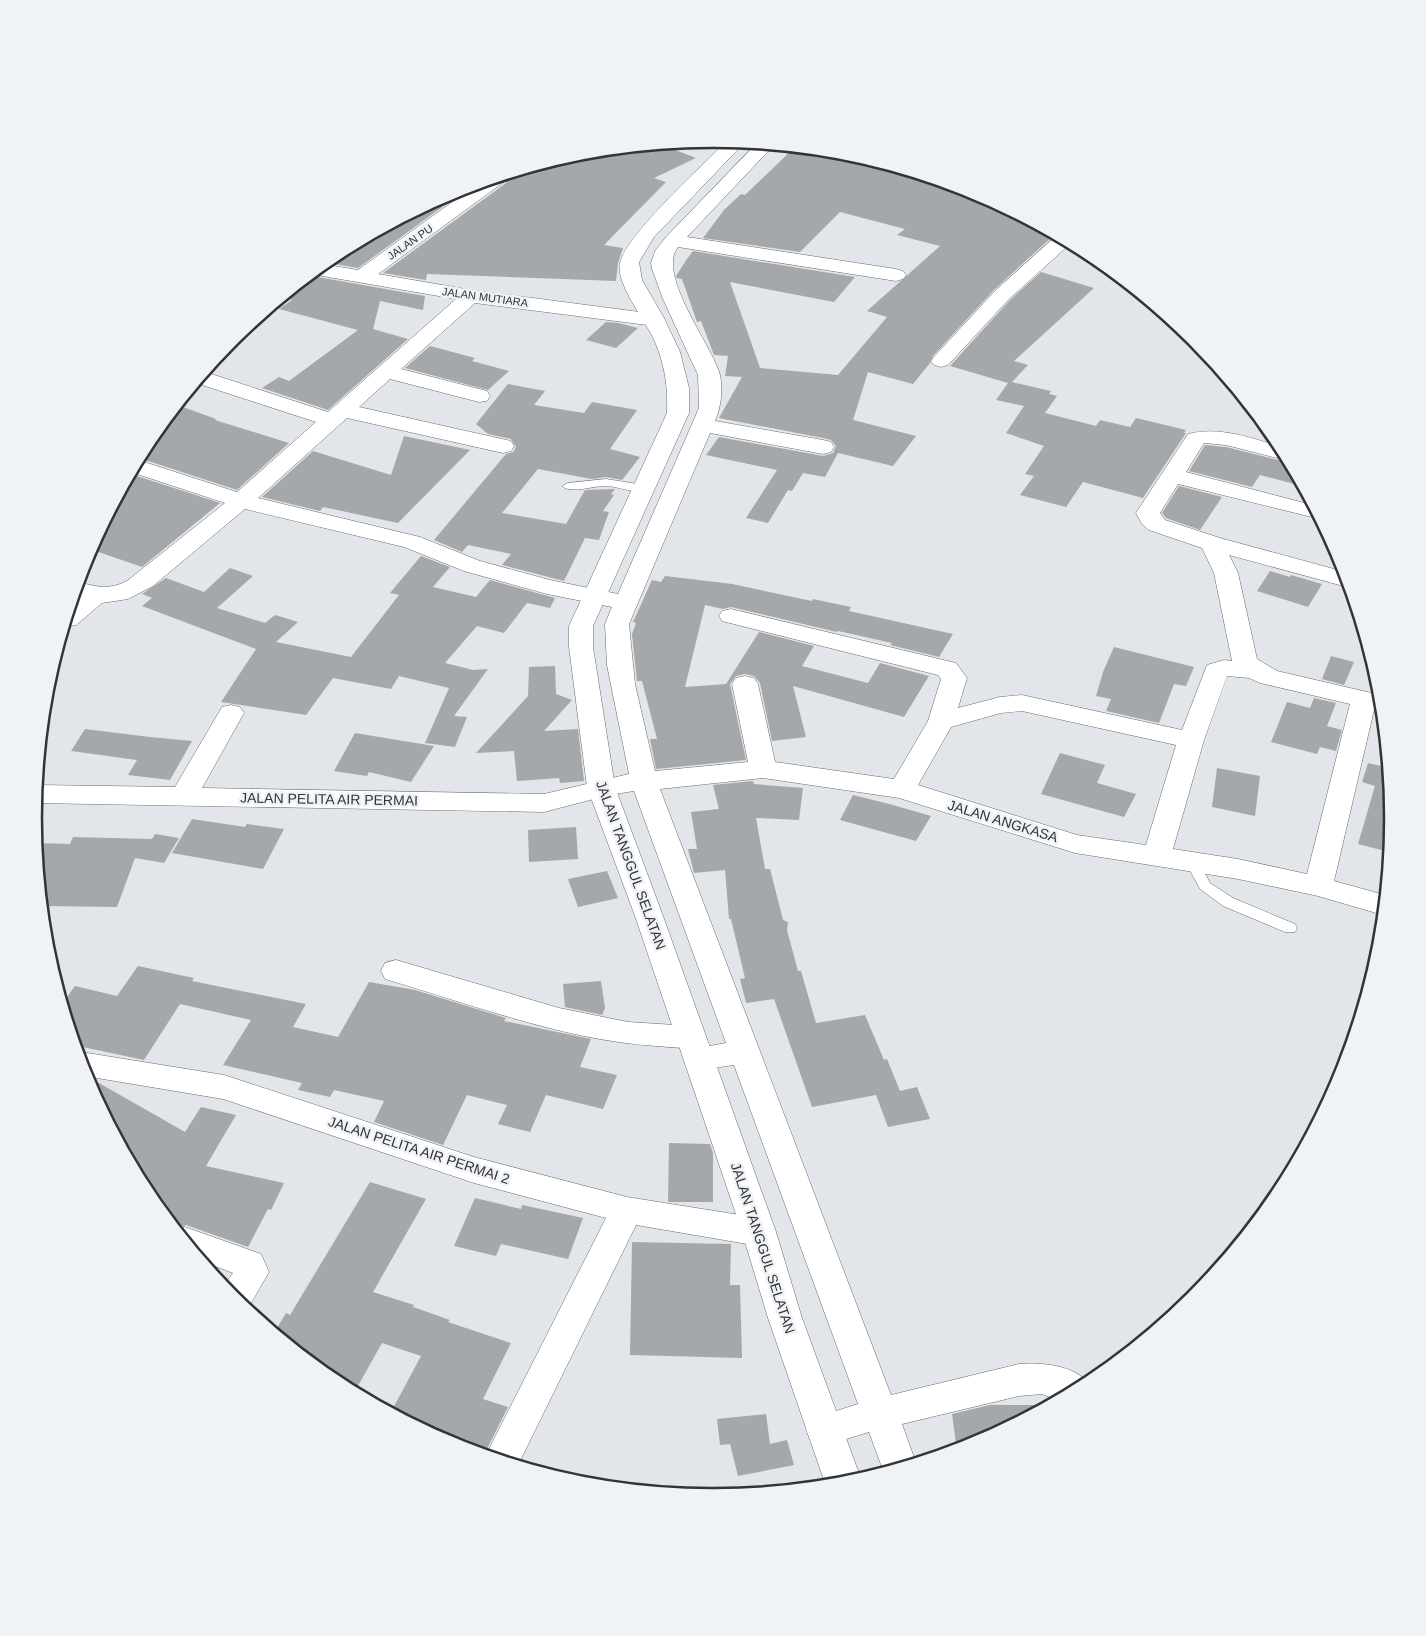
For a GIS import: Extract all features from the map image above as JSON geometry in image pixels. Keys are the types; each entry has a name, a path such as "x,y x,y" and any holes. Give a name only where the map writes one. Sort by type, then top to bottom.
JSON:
{"street":[{"name":"JALAN TANGGUL SELATAN","path":"730,148 647,233 635,250 629,265 630,275 655,320 676,371 680,391 678,414 593,596 581,626 581,647 625,784 745,1052 898,1463"},
{"name":"JALAN TANGGUL SELATAN","path":"761,149 673,241 665,251 661,263 673,299 709,375 710,408 617,624 625,784 649,916 759,1232 785,1318 841,1476"},
{"name":"JALAN PU","path":"361,277 459,208 484,188"},
{"name":"JALAN PU","path":"443,205 459,208"},
{"path":"673,241 896,275"},
{"path":"941,361 1002,295 1059,244"},
{"name":"JALAN MUTIARA","path":"326,271 471,296 655,320"},
{"path":"77,606 86,593 117,594 145,581 241,501 471,296"},
{"path":"386,372 479,396"},
{"path":"207,379 336,415 503,446"},
{"path":"703,425 823,447"},
{"path":"1275,452 1224,439 1201,436 1196,439 1148,513 1150,520 1157,525 1212,543 1339,578"},
{"path":"141,468 241,501 412,542 472,566 547,587 626,603"},
{"path":"1172,475 1309,511"},
{"path":"1212,543 1226,573 1243,658 1253,670"},
{"path":"730,616 947,669 954,678 941,721 902,789"},
{"path":"1157,855 1191,740 1216,671 1224,668 1253,670 1269,677 1372,701 1318,886"},
{"path":"745,684 763,769"},
{"path":"941,721 1000,705 1022,703 1191,740"},
{"path":"184,796 231,713"},
{"name":"JALAN ANGKASA","path":"625,784 763,769 902,789 1076,844 1192,861 1318,886 1378,902"},
{"name":"JALAN PELITA AIR PERMAI","path":"43,794 522,803 565,800 625,784"},
{"path":"396,971 559,1019 695,1047 745,1052"},
{"name":"JALAN PELITA AIR PERMAI 2","path":"90,1065 224,1087 474,1170 627,1210 759,1232"},
{"path":"504,1455 627,1210"},
{"path":"197,1245 249,1264 252,1272 239,1292"},
{"path":"824,1430 880,1413 1020,1380 1042,1377 1062,1383 1068,1387"}],"lane":[{"path":"568,486 606,482 644,488"},
{"path":"1192,861 1205,886 1228,902 1290,928"}],"building":[{"path":"673,149 696,158 654,178 666,182 604,245 623,248 618,263 616,281 427,274 426,280 383,273 508,179 539,170 625,153"},
{"path":"790,152 801,153 887,170 929,183 1010,217 1050,238 994,290 933,356 930,363 913,384 868,372 853,420 916,436 893,466 838,453 825,477 803,473 792,491 788,490 768,523 746,518 777,470 706,455 719,437 823,456 833,453 836,446 831,440 823,438 719,418 742,377 725,376 728,356 714,355 701,321 697,322 682,279 676,276 693,251 855,277 834,302 730,282 760,368 838,375 887,317 867,311 940,246 897,235 905,229 840,212 800,252 703,238 724,210 741,194 745,195"},
{"path":"449,202 358,268 335,264 378,237"},
{"path":"1041,272 1094,288 1014,361 1028,365 1012,382 1051,391 1049,394 1057,396 1045,413 1096,426 1100,420 1130,427 1136,418 1186,430 1184,433 1186,433 1143,498 1083,482 1066,507 1020,495 1034,476 1025,474 1044,446 1006,433 1024,406 996,400 1008,383 950,366 1010,300"},
{"path":"317,277 425,296 423,310 380,301 373,329 408,339 328,410 262,388 279,377 289,381 358,330 279,309 292,300 289,299"},
{"path":"606,322 638,328 616,348 586,340"},
{"path":"430,346 475,358 472,361 509,371 488,390 405,368"},
{"path":"508,384 545,391 534,405 584,413 592,402 637,410 610,449 640,457 622,480 606,477 592,479 538,469 502,513 566,524 585,490 615,489 611,494 614,495 603,511 609,512 599,540 585,538 564,581 502,565 511,554 468,545 462,552 434,540 506,454 513,452 516,447 511,439 488,434 476,424"},
{"path":"183,407 215,420 289,443 237,490 146,460"},
{"path":"404,436 470,450 398,523 323,507 320,511 262,497 313,451 391,475"},
{"path":"1205,445 1226,447 1280,461 1295,484 1260,475 1252,487 1189,471"},
{"path":"136,476 220,503 142,567 98,552"},
{"path":"1179,486 1222,497 1200,530 1166,518 1162,513"},
{"path":"421,556 450,567 433,587 476,597 490,580 555,598 550,608 527,603 504,633 477,626 445,663 473,670 488,669 454,716 467,717 455,747 425,743 449,688 399,676 391,689 333,678 306,715 221,702 256,649 142,606 152,598 142,594 166,578 204,592 230,568 253,576 217,608 265,623 275,615 298,622 276,642 351,657 399,595 390,593"},
{"path":"1270,571 1322,584 1308,607 1257,591"},
{"path":"665,576 732,584 812,601 813,599 851,607 849,611 953,634 939,657 890,645 892,643 731,607 723,609 705,605 685,687 726,684 759,632 814,646 802,666 868,683 880,663 929,676 904,717 793,686 806,737 772,741 760,683 754,676 745,674 736,676 730,684 746,760 656,769 650,739 657,739 642,681 637,681 632,634 636,623 633,622 652,580 661,582"},
{"path":"1114,647 1194,667 1186,686 1174,684 1159,723 1106,711 1111,699 1096,696 1103,672"},
{"path":"1331,656 1354,662 1344,685 1322,679"},
{"path":"555,666 556,694 572,700 544,731 578,729 584,781 560,783 559,778 517,781 514,751 476,753 528,696 529,667"},
{"path":"1314,698 1336,703 1327,726 1342,730 1336,751 1320,747 1317,754 1271,742 1287,702 1310,708"},
{"path":"85,729 192,741 170,780 128,775 137,760 71,751"},
{"path":"355,733 434,746 411,782 369,772 367,776 334,771"},
{"path":"1060,753 1105,765 1097,783 1136,794 1124,817 1041,794"},
{"path":"1368,763 1381,766 1384,818 1383,850 1358,844 1375,786 1362,782"},
{"path":"1217,768 1260,776 1255,816 1212,807"},
{"path":"753,781 754,784 803,788 799,820 756,818 765,869 770,869 783,920 788,922 787,930 798,971 801,971 816,1023 865,1015 884,1060 887,1059 900,1091 917,1087 930,1119 888,1127 876,1095 812,1107 774,999 746,1003 740,979 745,978 731,919 729,919 725,870 694,873 688,849 697,849 691,812 719,809 713,785"},
{"path":"853,795 931,816 916,841 840,820"},
{"path":"192,819 245,827 247,824 284,829 263,869 172,853"},
{"path":"576,827 578,859 529,862 528,830"},
{"path":"155,834 179,838 164,863 135,858 117,907 48,906 43,843 70,844 73,837 152,839"},
{"path":"607,871 618,898 578,907 568,879"},
{"path":"138,966 194,978 192,981 306,1004 293,1027 338,1037 369,982 415,990 506,1018 504,1021 591,1039 580,1067 617,1075 603,1109 546,1095 530,1132 498,1124 507,1105 467,1095 443,1145 374,1122 384,1101 334,1090 330,1097 298,1090 302,1083 223,1065 251,1020 180,1004 144,1060 83,1047 67,998 75,986 117,996"},
{"path":"601,981 605,1008 602,1015 565,1007 563,984"},
{"path":"97,1082 185,1132 201,1107 236,1115 206,1166 284,1183 271,1210 268,1209 248,1247 186,1225 182,1227 155,1191 132,1153"},
{"path":"669,1143 710,1144 713,1153 713,1202 668,1202"},
{"path":"370,1182 426,1199 373,1292 414,1305 413,1307 450,1320 448,1322 511,1343 483,1399 508,1407 487,1449 456,1437 394,1407 421,1356 382,1343 358,1387 340,1376 277,1327 286,1313 290,1315"},
{"path":"475,1198 521,1209 522,1205 583,1218 568,1259 501,1244 496,1256 454,1246"},
{"path":"632,1242 731,1244 730,1285 740,1285 742,1358 630,1355"},
{"path":"990,1405 1037,1405 956,1443 952,1414"},
{"path":"766,1414 770,1444 787,1440 794,1465 738,1476 730,1444 720,1445 717,1419"}]}
